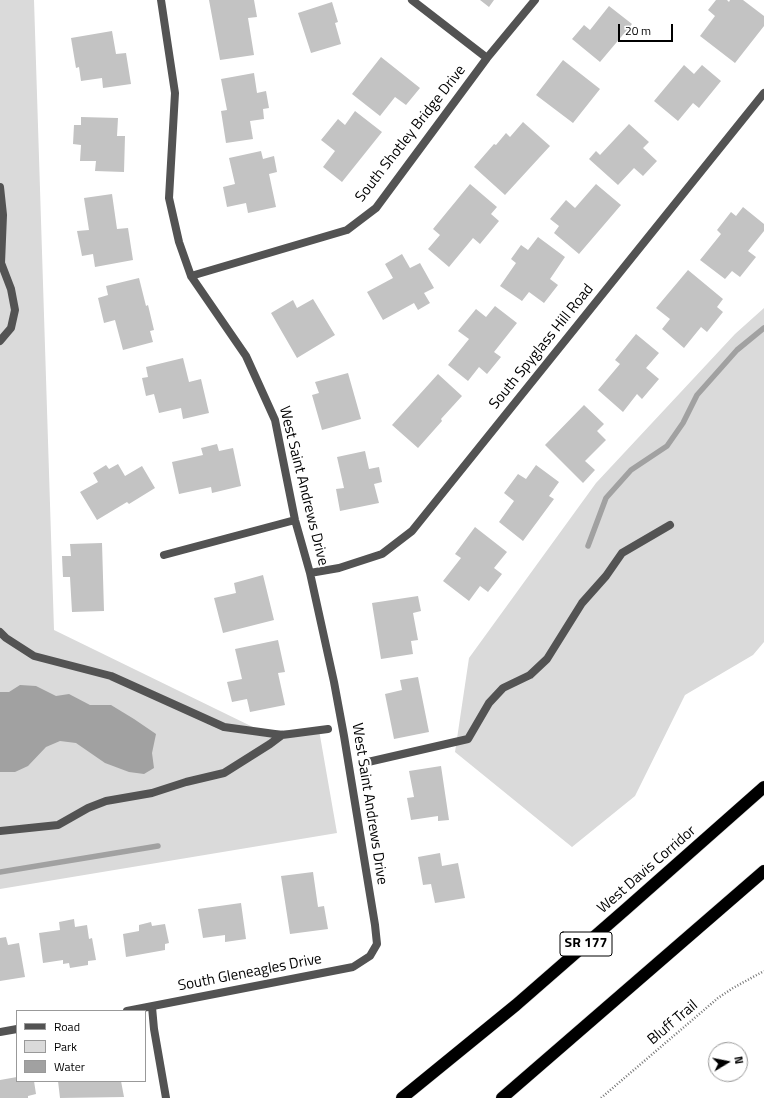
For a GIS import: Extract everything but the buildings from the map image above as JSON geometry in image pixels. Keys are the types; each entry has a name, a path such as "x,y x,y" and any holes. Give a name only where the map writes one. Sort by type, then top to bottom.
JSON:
{"highway":[{"name":"West Davis Corridor","path":"403,1097 516,1005 626,910 764,787"},
{"path":"502,1098 764,871"}],"street":[{"name":"West Saint Andrews Drive","path":"161,0 175,93 169,198 179,242 191,276 246,356 275,420 296,520 310,574 334,682 377,936 377,944 374,951"},
{"path":"412,0 487,58"},
{"name":"South Shotley Bridge Drive","path":"191,276 347,230 376,208 487,58 535,0"},
{"name":"South Spyglass Hill Road","path":"310,574 339,568 382,554 412,531 764,93"},
{"path":"0,187 3,215 1,263 11,289 15,310 11,328 0,341"},
{"path":"164,555 296,520"},
{"path":"368,762 468,739 489,703 503,688 530,675 547,659 582,603 606,576 622,553 670,525"},
{"path":"0,632 6,638 34,656 111,676 224,727 282,735 328,729"},
{"path":"0,831 58,825 88,808 106,802 152,793 186,782 224,773 282,735"},
{"name":"South Gleneagles Drive","path":"133,1010 353,967 370,956 374,951"},
{"path":"152,1007 154,1029 166,1098"},
{"path":"0,1032 16,1029"}],"path":[{"name":"Bluff Trail","path":"601,1098 718,998 743,982 764,972"}],"green space":[{"path":"0,0 34,0 54,630 259,730 319,730 337,833 0,889"},
{"path":"764,308 764,642 753,655 685,695 635,796 572,847 455,752 469,658 596,483 735,334"}],"water":[{"path":"20,685 36,686 56,696 69,694 90,705 111,705 134,719 156,734 152,753 154,768 144,774 129,772 105,763 76,743 60,741 46,747 28,766 15,772 0,772 0,692 9,692"}],"waterway":[{"path":"588,546 606,498 631,470 667,446 683,423 697,395 737,350 764,328"},
{"path":"0,872 158,846"}]}
